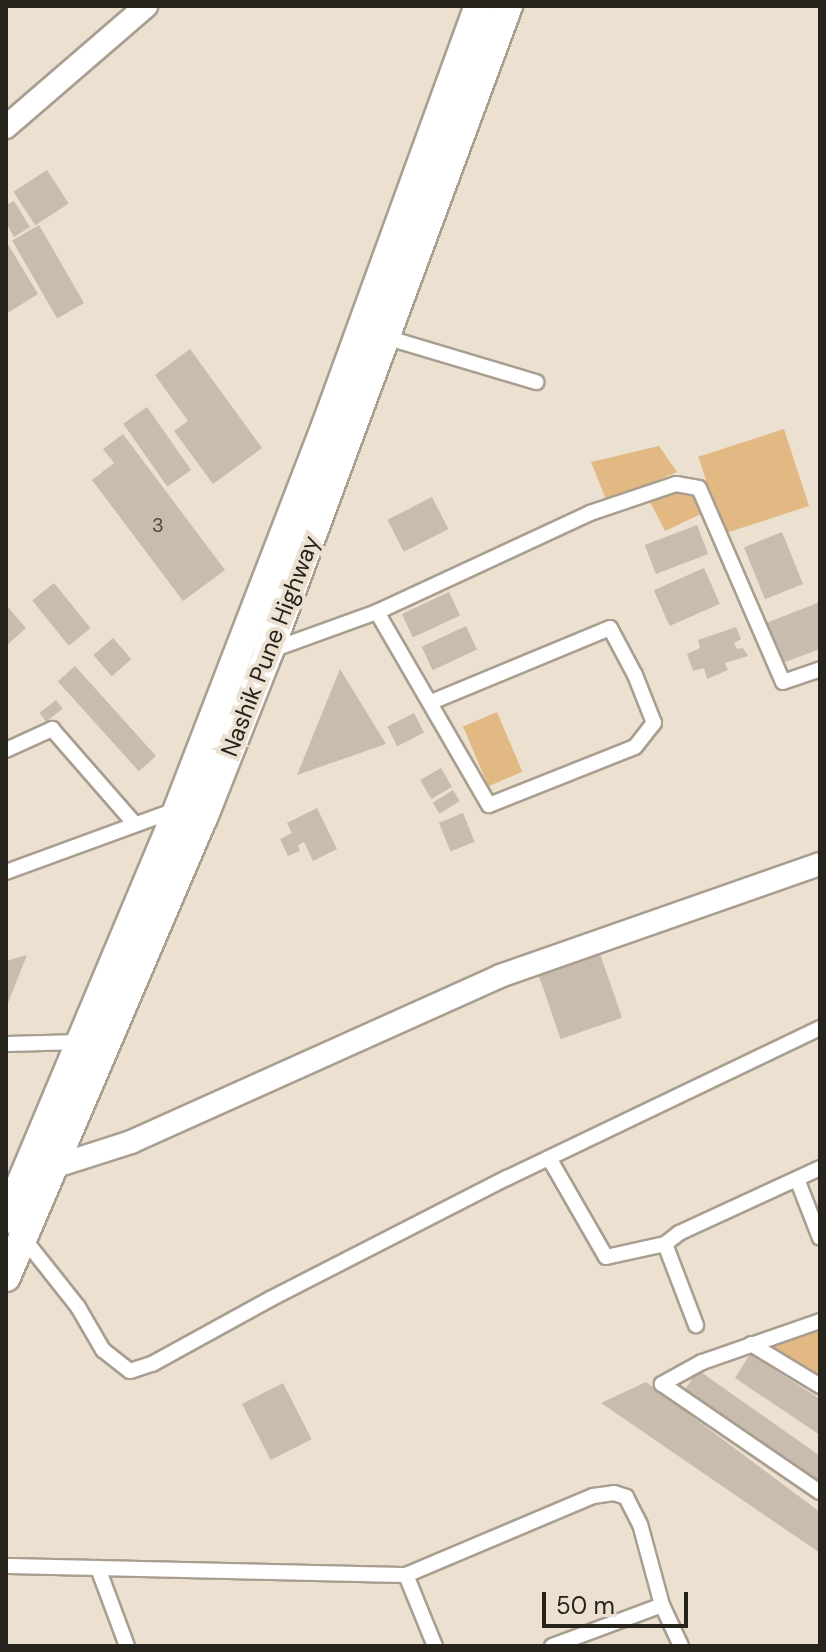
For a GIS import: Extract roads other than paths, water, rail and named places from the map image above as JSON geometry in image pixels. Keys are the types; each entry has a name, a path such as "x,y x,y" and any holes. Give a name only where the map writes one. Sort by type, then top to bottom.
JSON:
{"highway":[{"name":"Nashik Pune Highway","path":"6,1277 11,1227 178,809 327,423 479,6"},
{"name":"Nashik Pune Highway","path":"11,1227 50,1168 203,818 269,651 508,6"}],"street":[{"path":"6,127 124,14 146,6"},
{"path":"385,337 536,382"},
{"path":"269,651 377,612 590,513 676,484 699,488 783,682 820,669"},
{"path":"377,612 489,805 635,747 654,723 635,675 610,628 431,702"},
{"path":"6,750 47,728 52,729 135,824"},
{"path":"6,872 178,809"},
{"path":"50,1168 131,1142 500,976 820,864"},
{"path":"11,1227 78,1307 103,1350 130,1371 152,1364 272,1298 549,1158 820,1028"},
{"path":"6,1044 83,1042"},
{"path":"549,1158 606,1257 665,1244 679,1233 820,1168"},
{"path":"797,1179 820,1238"},
{"path":"665,1244 696,1325"},
{"path":"820,1321 702,1362 662,1384 820,1492"},
{"path":"751,1344 820,1386"},
{"path":"6,1566 406,1575 593,1496 614,1493 626,1497 640,1524 662,1605 681,1646"},
{"path":"98,1568 127,1646"},
{"path":"406,1575 435,1646"},
{"path":"552,1646 662,1605"}]}
